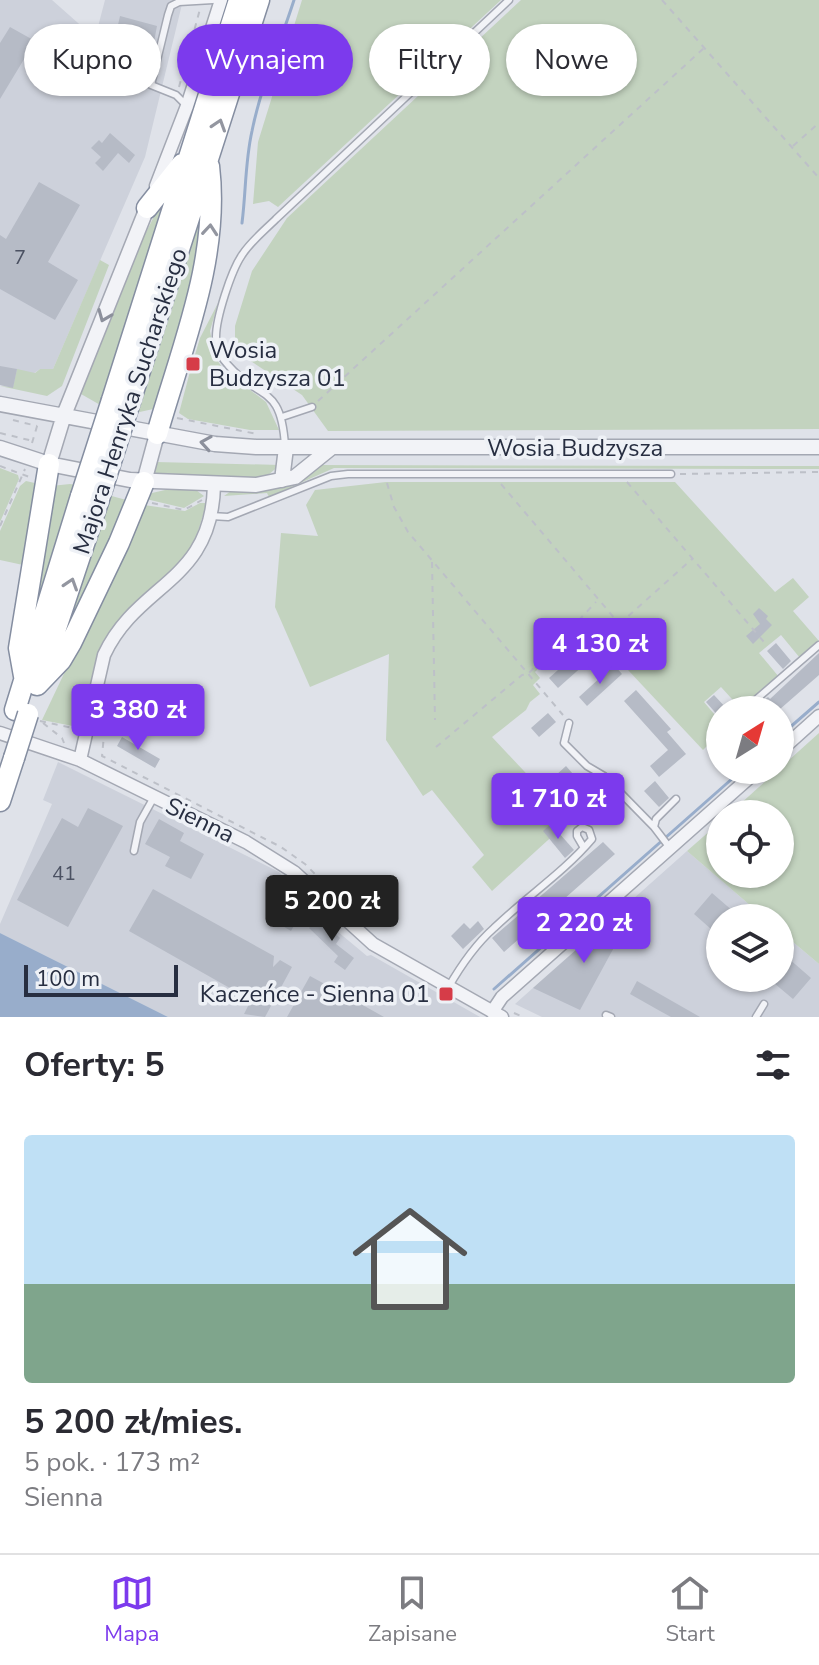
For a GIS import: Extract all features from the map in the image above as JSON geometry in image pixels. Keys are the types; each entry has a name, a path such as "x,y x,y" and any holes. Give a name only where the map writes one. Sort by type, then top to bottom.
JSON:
{"highway":[{"name":"Majora Henryka Sucharskiego","path":"200,154 239,0"},
{"name":"Majora Henryka Sucharskiego","path":"0,801 5,757 28,715 31,682 200,154 259,0"},
{"path":"147,208 200,154 213,197 207,264 157,434"},
{"path":"49,464 19,648 31,682 61,660 71,643 119,543 144,482"}],"street":[{"name":"Majora Henryka Sucharskiego","path":"49,464 64,415 187,106 221,0"},
{"name":"Wosia Budzysza","path":"0,404 38,419 64,415 215,444 285,442 332,448 819,447"},
{"name":"Majora Henryka Sucharskiego","path":"144,482 157,434"},
{"path":"282,480 285,442"},
{"path":"0,448 49,464 144,482 214,485 256,485 295,477 332,448"},
{"path":"80,760 104,655 128,620 196,555 211,516 214,485"},
{"path":"794,738 819,716"},
{"name":"Sienna","path":"0,733 80,760 277,861 309,885 373,944 497,1015"},
{"path":"497,1015 502,997 668,846 741,784"}],"lane":[{"path":"187,106 176,95 151,85 161,43 171,6 179,2 213,0"},
{"path":"285,442 282,417 274,402 229,366 218,348 218,323 237,263 247,248 276,219 509,0"},
{"path":"282,417 312,407"},
{"path":"211,516 228,517 331,476 671,474"},
{"path":"760,696 819,645"},
{"path":"569,723 564,743 587,766 604,776 654,827 668,846"},
{"path":"134,851 140,822 154,797"},
{"path":"654,827 656,819 676,799"},
{"path":"448,988 492,929 570,864 584,848"},
{"path":"756,1017 764,1004"}],"path":[{"path":"662,0 819,178"},
{"path":"196,24 201,7"},
{"path":"312,407 704,48"},
{"path":"792,147 819,123"},
{"path":"172,417 285,442"},
{"path":"0,526 28,457 38,419 11,419"},
{"path":"0,433 33,441"},
{"path":"671,474 819,472"},
{"path":"498,473 502,488 616,620 624,620 692,559"},
{"path":"625,473 627,485 764,642"},
{"path":"384,474 400,519 569,723"},
{"path":"432,561 435,720"},
{"path":"436,747 522,675 528,674 597,601"},
{"path":"28,715 62,738 64,745"}],"shaded area":[{"path":"0,0 52,0 79,24 24,24 24,96 160,96 145,157 53,369 40,369 13,388 0,385"},
{"path":"105,0 183,0 161,91 161,24 99,24"},
{"path":"58,762 279,872 337,931 367,956 371,955 480,1017 168,1017 0,933 0,924 52,804 43,800"},
{"path":"687,851 706,867 706,888 730,888 749,904 706,904 706,992 794,992 794,943 819,964 819,1017 542,1017 515,1004"}],"green space":[{"path":"302,0 501,0 475,24 369,24 369,96 398,96 278,207 269,201 253,204 258,142 272,96 353,96 353,24 295,24"},
{"path":"521,0 819,0 819,429 328,431 302,395 243,356 235,340 235,326 252,271 287,218 418,96 490,96 490,29"},
{"path":"172,181 102,406 81,394 139,246"},
{"path":"203,195 201,248 158,408 135,413"},
{"path":"100,260 109,265 62,386 47,396 0,386 13,387 17,369 35,373 40,369 53,369"},
{"path":"218,303 210,331 215,357 224,370 266,402 279,430 250,430 188,419 179,413 192,364 195,365 197,359 194,358 200,338"},
{"path":"156,462 280,465 268,475 256,479 152,476"},
{"path":"313,465 819,466 819,469 334,468 269,497 267,493 224,496 231,491"},
{"path":"0,468 18,475 19,479 0,522"},
{"path":"26,481 39,484 23,565 0,560 0,531 20,486"},
{"path":"386,482 675,482 775,592 793,578 809,597 793,611 819,641 800,658 781,635 759,653 779,677 758,696 729,696 721,687 711,696 706,696 706,747 703,750 583,622 535,672 540,678 533,685 540,694 526,710 492,737 570,820 492,891 472,867 484,855 432,790 423,796 386,740 389,654 310,687 275,607 281,533 318,536 306,505 315,490"},
{"path":"76,485 31,630 51,486"},
{"path":"196,490 204,496 184,508 146,499 152,493"},
{"path":"108,495 130,501 56,659"},
{"path":"207,503 192,550 116,623 101,645 83,728 42,720 144,505 185,511"},
{"path":"819,733 819,964 794,943 794,904 749,904 730,888 794,888 794,800 745,800 762,784 794,784 794,756"},
{"path":"706,834 706,867 687,851"}],"water":[{"path":"0,933 168,1017 0,1017"}],"building":[{"path":"120,16 150,24 118,24"},
{"path":"10,27 24,35 24,59 0,99 0,43"},
{"path":"110,133 135,155 129,163 118,153 103,171 95,163 101,157 91,148 99,140 102,143"},
{"path":"39,182 80,205 48,262 78,280 55,320 0,289 0,235 6,239"},
{"path":"0,366 17,369 13,388 0,385"},
{"path":"759,608 772,625 753,644 746,636 760,624 753,614"},
{"path":"594,638 603,648 558,688 549,678"},
{"path":"776,643 791,661 783,669 767,651"},
{"path":"819,653 819,675 794,697 773,696"},
{"path":"614,665 622,674 587,706 579,697"},
{"path":"636,690 671,729 667,732 686,754 659,777 650,766 668,750 624,701"},
{"path":"548,713 556,722 539,737 531,728"},
{"path":"122,737 160,759 155,768 117,746"},
{"path":"566,766 580,782 569,792 555,776"},
{"path":"655,781 669,798 659,807 644,791"},
{"path":"88,808 123,826 68,927 17,900 62,818 78,827"},
{"path":"159,819 184,833 180,841 204,854 191,879 165,866 170,857 145,844"},
{"path":"551,824 574,850 565,858 543,831"},
{"path":"603,842 615,854 504,952 492,938"},
{"path":"153,889 274,956 273,967 280,960 292,967 265,1017 244,1014 251,1000 129,931"},
{"path":"712,893 725,904 706,904 706,925 694,914"},
{"path":"277,897 288,903 285,907 300,915 291,931 266,916"},
{"path":"619,912 630,918 580,1010 533,988"},
{"path":"319,918 340,938 336,944 354,958 345,970 334,962 338,956 309,928"},
{"path":"478,921 484,929 463,949 451,936 464,923 470,929"},
{"path":"794,963 811,978 793,999 785,992 794,992"},
{"path":"310,976 343,994 384,1017 287,1017"},
{"path":"637,981 700,1017 671,1017 630,994"}],"waterway":[{"path":"242,223 248,154 256,114 294,0"},
{"path":"794,724 819,702"},
{"path":"494,989 726,784"}],"place":[{"name":"Wosia Budzysza 01","path":"193,364"},
{"name":"Kaczeńce - Sienna 01","path":"446,994"}]}
